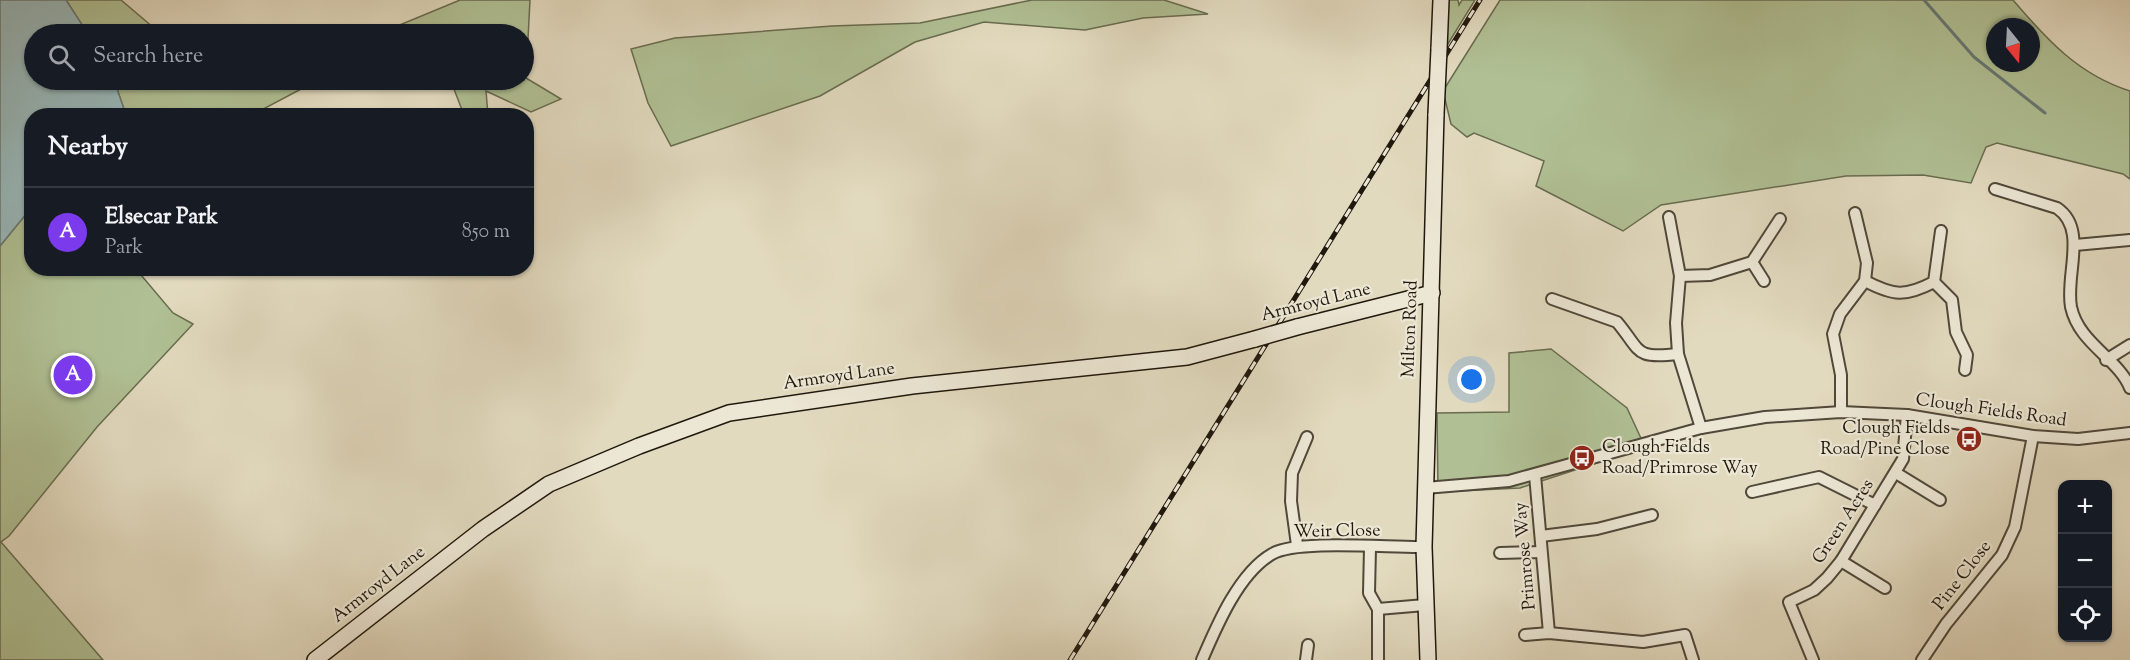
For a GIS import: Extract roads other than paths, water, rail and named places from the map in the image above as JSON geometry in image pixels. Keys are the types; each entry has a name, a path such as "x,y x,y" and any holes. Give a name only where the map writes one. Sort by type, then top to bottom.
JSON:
{"street":[{"name":"Milton Road","path":"1428,660 1424,548 1425,488 1441,0"},
{"path":"1995,189 2057,208 2066,214 2075,245 2069,275 2074,317 2106,360 2122,373 2130,388"},
{"path":"1841,412 1841,375 1833,334 1840,314 1865,281 1867,263 1855,213"},
{"path":"1669,217 1680,276 1676,323 1678,354 1701,428"},
{"path":"1680,276 1710,275 1752,262 1780,219"},
{"path":"1934,282 1941,231"},
{"path":"2075,245 2130,240"},
{"path":"1752,262 1764,281"},
{"path":"1865,281 1881,289 1905,294 1913,293 1934,282"},
{"path":"1934,282 1952,300 1956,332 1967,355 1965,370"},
{"name":"Armroyd Lane","path":"315,660 483,529 549,484 639,446 729,413 912,386 1187,357 1432,293"},
{"path":"1552,299 1617,322 1628,340 1642,354 1655,356 1678,354"},
{"path":"2106,360 2130,345"},
{"name":"Clough Fields Road","path":"1425,488 1509,481 1701,428 1765,417 1841,412 1907,416 2033,436 2078,439 2130,434"},
{"name":"Green Acres","path":"1813,660 1789,602 1814,590 1841,561 1903,459 1907,416"},
{"path":"1297,545 1291,501 1292,473 1307,436"},
{"name":"Pine Close","path":"1922,660 1946,624 2002,555 2015,527 2033,436"},
{"path":"1896,473 1940,500"},
{"name":"Primrose Way","path":"1535,475 1549,633"},
{"path":"1752,492 1819,477 1875,505"},
{"path":"1541,536 1597,529 1652,515"},
{"name":"Weir Close","path":"1202,660 1220,619 1253,569 1273,553 1297,545 1424,548"},
{"path":"1370,548 1369,593 1378,609 1378,660"},
{"path":"1500,553 1541,552"},
{"path":"1841,561 1885,588"},
{"path":"1378,609 1425,605"},
{"name":"Primrose Way","path":"1525,635 1549,633 1643,642 1685,635 1693,660"},
{"path":"1306,660 1308,645"}],"water":[{"path":"0,0 66,0 82,24 24,24 24,90 117,90 124,108 24,108 24,217 0,246"}],"waterway":[{"path":"1924,0 1974,57 2045,113"}],"railway":[{"path":"1070,660 1480,0"}],"place":[{"name":"Elsecar Park","path":"73,375"},
{"name":"Clough Fields Road/Pine Close","path":"1969,439"},
{"name":"Clough Fields Road/Primrose Way","path":"1582,458"}]}
